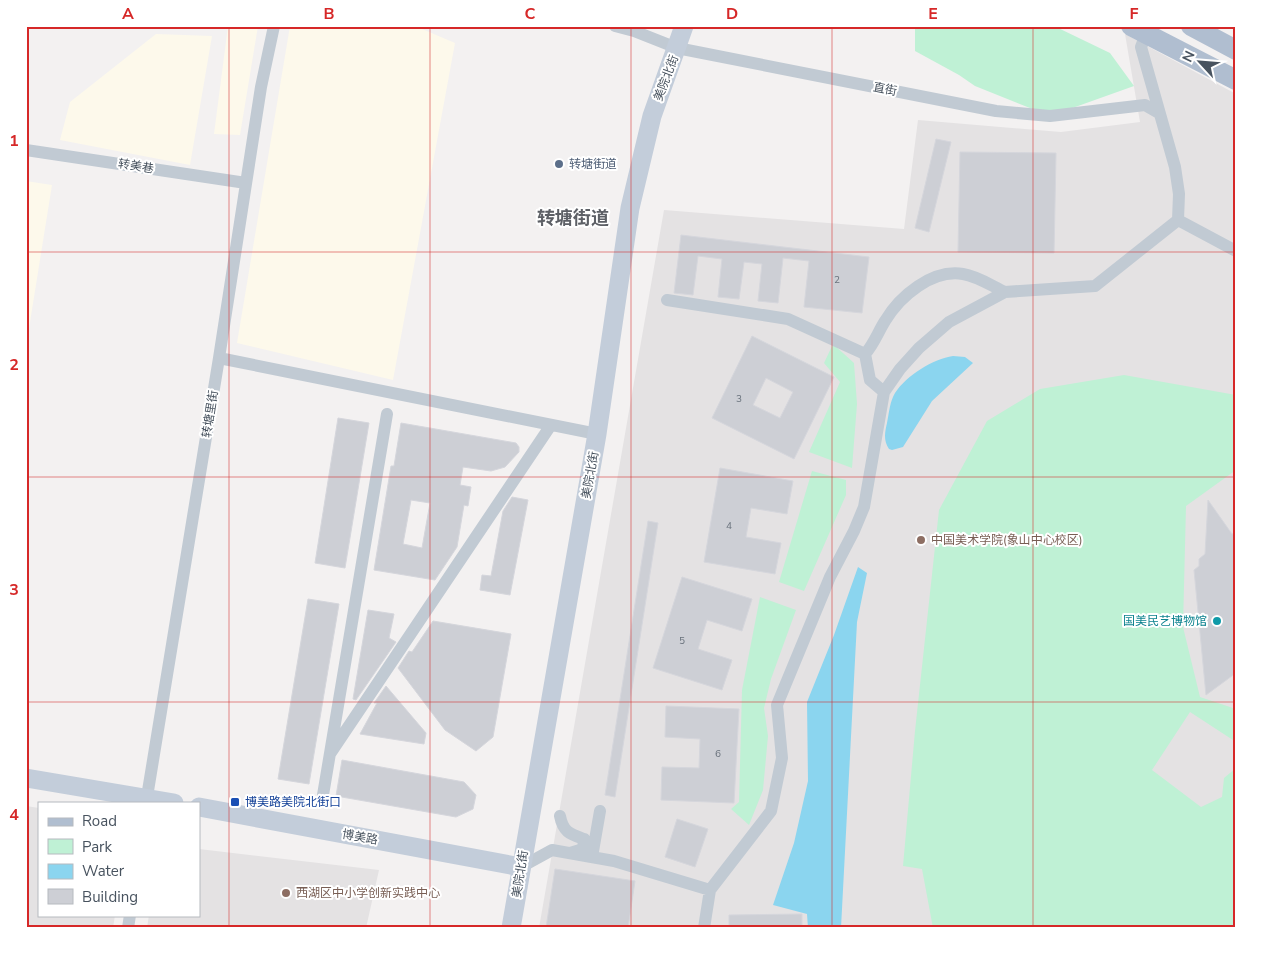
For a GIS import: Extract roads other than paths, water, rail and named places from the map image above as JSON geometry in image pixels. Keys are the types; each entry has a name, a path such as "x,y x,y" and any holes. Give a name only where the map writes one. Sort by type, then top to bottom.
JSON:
{"main road":[{"path":"1190,26 1236,50"},
{"path":"1138,30 1236,80"}],"street":[{"name":"转塘里街","path":"146,800 219,358 261,87 274,26"},
{"name":"直街","path":"615,26 634,31 677,48 996,111 1050,116 1145,105 1159,113"},
{"name":"美院北街","path":"511,928 597,434 630,208 652,116 684,26"},
{"path":"704,928 710,890 771,811 782,758 777,705 830,577 864,507 884,392 910,358 949,322 1006,292 1095,286 1178,220 1179,194 1174,167 1138,30"},
{"name":"转美巷","path":"26,150 246,183"},
{"path":"1178,220 1233,249"},
{"path":"865,354 871,348 885,320 901,299 916,286 945,274 963,274 1006,292"},
{"path":"667,300 788,319 865,354"},
{"path":"865,354 870,380 884,392"},
{"path":"219,358 597,434"},
{"path":"323,795 387,414"},
{"path":"330,754 551,425"},
{"path":"26,778 165,802"},
{"name":"博美路","path":"200,807 521,867"},
{"path":"592,857 600,811"},
{"path":"560,816 562,826 570,834 584,839 583,849 570,853"},
{"path":"521,867 552,850 614,861 710,890"}],"water":[{"path":"953,356 965,357 973,363 932,401 903,447 889,449 885,433 895,393 913,374 929,364"},
{"path":"858,567 867,573 857,622 841,928 808,928 807,914 773,905 794,843 808,781 807,702 834,635"}],"place":[{"name":"转塘街道","path":"559,164"},
{"name":"中国美术学院(象山中心校区)","path":"921,540"},
{"name":"国美民艺博物馆","path":"1217,621"},
{"name":"博美路美院北街口","path":"235,802"},
{"name":"西湖区中小学创新实践中心","path":"286,893"}],"district":[{"name":"转塘街道","path":"573,218"}]}
